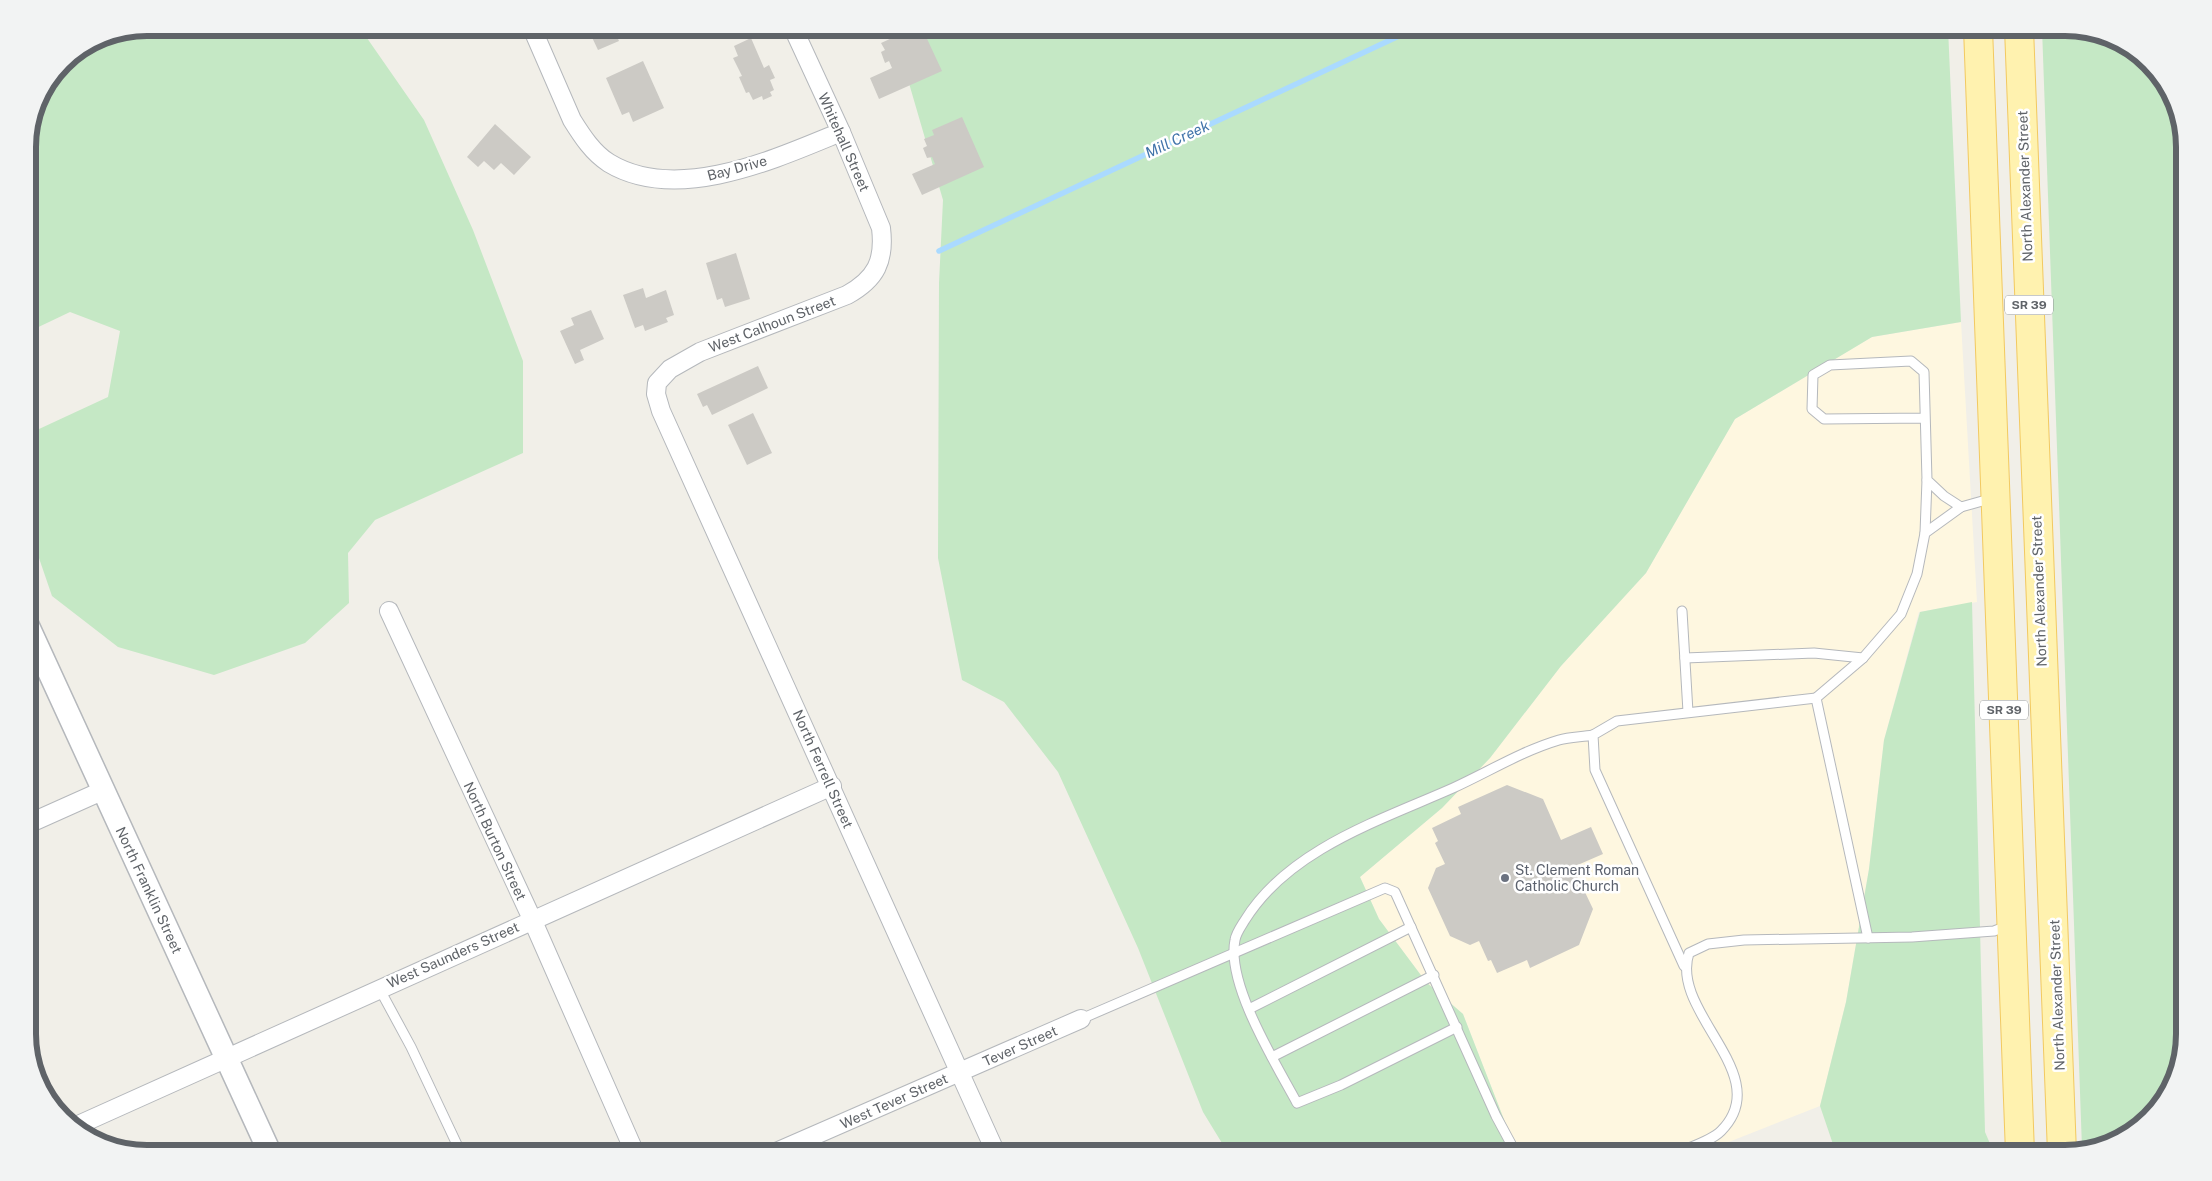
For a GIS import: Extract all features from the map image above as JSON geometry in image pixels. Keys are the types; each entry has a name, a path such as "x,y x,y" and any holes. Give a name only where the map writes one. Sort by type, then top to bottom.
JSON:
{"main road":[{"name":"SR 39","path":"1978,36 2013,923 2020,1145"},
{"name":"North Alexander Street","path":"2019,36 2039,582 2054,888 2062,1145"},
{"path":"1995,497 2007,504 2017,518 2039,582"},
{"path":"2013,923 2043,902 2054,888"}],"street":[{"name":"Bay Drive","path":"535,36 579,132 598,153 609,162 626,171 663,178 705,177 784,155 840,132"},
{"name":"Whitehall Street","path":"797,36 881,228 883,244 880,260"},
{"name":"West Calhoun Street","path":"657,383 670,369 700,352 847,295 861,287 873,275 880,260"},
{"name":"North Ferrell Street","path":"657,383 656,394 661,411 832,786 992,1145"},
{"name":"North Burton Street","path":"389,611 532,919 632,1145"},
{"name":"North Franklin Street","path":"36,643 266,1145"},
{"name":"West Saunders Street","path":"82,1123 532,919 832,786"},
{"path":"36,820 104,790"},
{"name":"Tever Street","path":"959,1073 1081,1019"},
{"name":"West Tever Street","path":"812,1145 959,1073"}],"lane":[{"path":"1457,1027 1340,1085 1296,1104 1249,1009 1234,964 1235,939 1256,903 1282,878 1315,854 1360,829 1528,752 1560,740 1593,735 1617,721 1816,698 1863,658 1901,614 1916,574 1925,533 1927,480 1924,372 1911,361 1830,365 1813,375 1812,409 1824,420 1925,418"},
{"path":"1927,480 1944,496 1961,507"},
{"path":"1925,533 1961,507 1995,497"},
{"path":"1682,611 1688,712"},
{"path":"1685,658 1814,653 1863,658"},
{"path":"1816,698 1868,938"},
{"path":"1593,735 1595,770 1684,966 1694,999 1737,1083 1738,1099 1733,1116 1720,1132 1695,1145"},
{"path":"1081,1019 1385,888 1395,892 1496,1116 1511,1145"},
{"path":"1684,966 1689,953 1708,944 1744,940 1868,938 1994,931 2013,923"},
{"path":"1249,1009 1411,927"},
{"path":"1272,1057 1434,975"},
{"path":"379,988 411,1046 457,1145"}],"shaded area":[{"path":"1961,322 1977,602 1919,612 1884,740 1869,869 1846,1002 1820,1106 1721,1145 1514,1145 1463,1014 1426,982 1379,919 1360,877 1442,808 1490,758 1561,666 1646,573 1735,419 1872,337"}],"green space":[{"path":"140,36 366,36 424,120 473,230 523,361 523,453 375,520 348,553 349,603 305,643 214,675 118,647 52,596 36,549 36,439 39,429 108,397 120,331 70,312 36,328 36,140 40,118 51,92 69,69 80,59 98,48 125,38"},
{"path":"924,36 1948,36 1961,322 1872,337 1735,419 1646,573 1561,666 1490,758 1442,808 1360,877 1379,919 1426,982 1463,1014 1514,1145 1223,1145 1203,1112 1138,948 1058,772 1004,702 962,680 938,558 939,283 943,200 906,73"},
{"path":"2042,36 2079,37 2101,42 2126,55 2138,64 2148,74 2164,98 2174,125 2176,140 2176,1041 2170,1070 2157,1095 2148,1107 2138,1117 2114,1133 2082,1143"},
{"path":"1972,602 1985,1132 1991,1145 1833,1145 1820,1106 1846,1002 1869,869 1884,740 1920,612"}],"building":[{"path":"591,36 617,36 619,41 598,50"},
{"path":"891,36 926,36 942,71 879,99 870,78 892,68 889,61 885,63 881,52 885,50 881,43 892,38"},
{"path":"751,38 764,68 769,65 775,78 770,80 774,90 770,92 772,96 763,100 762,96 753,100 749,92 746,93 739,77 742,76 733,58 738,56 734,46"},
{"path":"643,61 664,108 633,122 629,112 622,115 606,78"},
{"path":"962,117 984,167 922,195 912,174 935,164 932,157 927,158 923,148 927,146 924,139 934,135 932,130"},
{"path":"495,124 531,157 514,175 501,163 494,170 484,161 478,167 467,157"},
{"path":"736,253 750,299 725,307 722,298 717,300 706,263"},
{"path":"643,288 646,298 666,290 674,315 666,318 668,322 645,331 643,325 635,328 623,295"},
{"path":"591,310 604,339 580,350 584,360 575,364 560,331 574,325 571,318"},
{"path":"758,366 768,388 712,415 707,405 703,407 697,394"},
{"path":"753,413 772,453 747,465 728,425"},
{"name":"St. Clement Roman Catholic Church","path":"1507,785 1543,799 1561,840 1591,827 1603,854 1573,867 1593,909 1579,945 1530,968 1527,960 1497,973 1491,960 1488,961 1479,941 1470,945 1450,936 1428,888 1436,868 1445,864 1435,843 1438,841 1432,828 1461,814 1458,807"}],"waterway":[{"name":"Mill Creek","path":"939,251 1399,36"}],"place":[{"name":"St. Clement Roman Catholic Church","path":"1505,878"}]}
